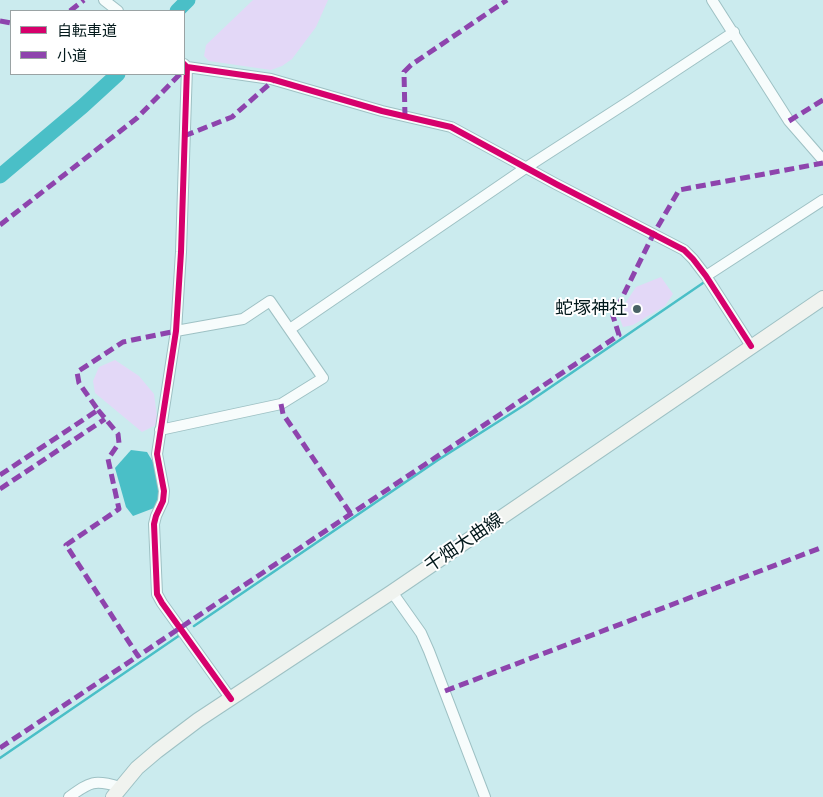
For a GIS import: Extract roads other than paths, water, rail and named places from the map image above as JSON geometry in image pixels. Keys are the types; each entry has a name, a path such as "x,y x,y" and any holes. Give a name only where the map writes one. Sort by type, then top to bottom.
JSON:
{"main road":[{"name":"千畑大曲線","path":"117,792 137,768 198,720 392,592 823,298"}],"street":[{"path":"712,0 789,121 823,160"},
{"path":"290,329 527,167 734,32"},
{"path":"185,65 271,79 382,111 451,127 684,250 706,276 751,346"},
{"path":"185,75 181,252 176,331 157,454 164,491 163,501 154,524 157,594 231,699"},
{"path":"706,276 823,200"},
{"path":"160,430 281,404 323,378 270,301 243,319 176,331"},
{"path":"392,592 421,633 430,651 485,797"},
{"path":"69,797 82,787 98,782 117,792"}],"water":[{"path":"131,450 147,452 156,467 161,499 154,508 133,516 126,507 115,468"}],"waterway":[{"path":"178,10 188,0"},
{"path":"0,176 117,75"},
{"path":"194,626 703,283"},
{"path":"0,758 180,635"}],"place":[{"name":"蛇塚神社","path":"637,309"}]}
